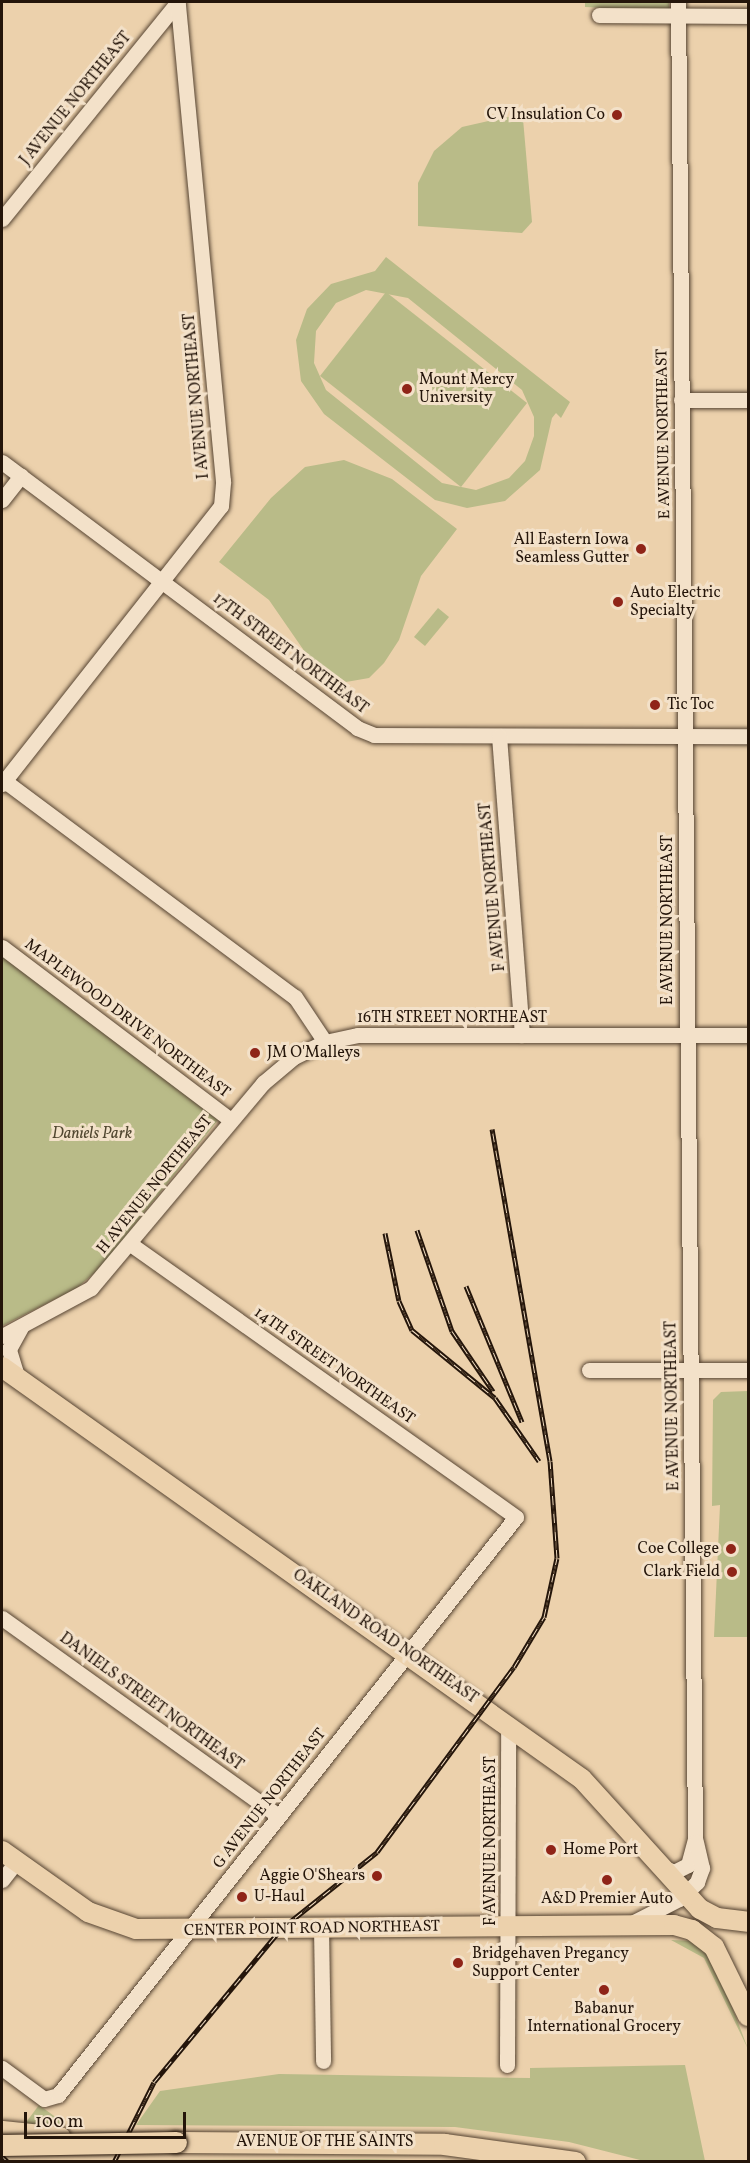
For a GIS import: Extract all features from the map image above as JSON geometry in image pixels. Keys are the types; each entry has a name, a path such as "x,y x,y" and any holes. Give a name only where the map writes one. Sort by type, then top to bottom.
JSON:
{"highway":[{"path":"2,2131 114,2142"},
{"name":"AVENUE OF THE SAINTS","path":"2,2145 114,2142 444,2144 575,2162"}],"main road":[{"name":"OAKLAND ROAD NORTHEAST","path":"2,1367 508,1724 591,1786 686,1894 717,1918 748,1922"},
{"name":"CENTER POINT ROAD NORTHEAST","path":"9,1857 78,1906 114,1923 189,1931 321,1927 635,1925 692,1930 724,1961"},
{"path":"748,1922 726,1940 724,1961 748,2016"}],"street":[{"name":"J AVENUE NORTHEAST","path":"2,219 178,2"},
{"name":"I AVENUE NORTHEAST","path":"2,781 213,521 223,481 178,2"},
{"path":"599,15 678,8 748,16"},
{"name":"E AVENUE NORTHEAST","path":"678,8 696,1839"},
{"path":"681,400 748,400"},
{"name":"17TH STREET NORTHEAST","path":"2,462 357,728 390,736 748,736"},
{"path":"2,500 21,476"},
{"name":"F AVENUE NORTHEAST","path":"499,736 522,1035"},
{"path":"2,781 295,997 325,1042"},
{"name":"MAPLEWOOD DRIVE NORTHEAST","path":"2,947 231,1120"},
{"name":"16TH STREET NORTHEAST","path":"325,1042 358,1035 748,1035"},
{"name":"H AVENUE NORTHEAST","path":"2,1336 78,1298 132,1245 231,1120 273,1073 325,1042"},
{"name":"14TH STREET NORTHEAST","path":"132,1245 516,1517"},
{"path":"18,1379 9,1349 24,1324"},
{"path":"589,1370 748,1370"},
{"name":"G AVENUE NORTHEAST","path":"2,2068 50,2100 189,1931 516,1517"},
{"name":"DANIELS STREET NORTHEAST","path":"2,1618 279,1816"},
{"name":"F AVENUE NORTHEAST","path":"507,2065 508,1724"},
{"path":"660,1866 674,1872 688,1864 696,1839"},
{"path":"635,1925 686,1894 702,1868 696,1839"},
{"path":"2,1880 9,1857"},
{"path":"321,1927 323,2061"}],"green space":[{"path":"585,2 669,2 669,11 585,7"},
{"path":"506,117 523,119 532,222 522,233 418,226 418,183 434,151 462,127"},
{"path":"386,257 570,402 561,418 556,413 552,418 540,470 505,501 467,508 435,500 324,414 301,381 296,340 307,309 331,284 375,271","holes":["366,290 408,298 522,390 534,417 534,436 525,461 509,478 476,490 442,483 326,390 314,363 316,331 336,303"]},
{"path":"386,292 527,403 461,487 320,376"},
{"path":"344,460 392,479 457,529 421,576 399,640 384,663 369,678 346,682 307,655 269,600 219,562 271,498 305,467"},
{"path":"438,608 449,617 425,646 414,637"},
{"name":"Daniels Park","path":"2,953 218,1120 100,1268 77,1288 2,1326"},
{"name":"Coe College","path":"748,1391 748,1637 714,1637 720,1505 712,1506 713,1400 721,1392"},
{"path":"671,1940 694,1941 716,1964 748,2049 704,1958"},
{"path":"685,2065 705,2161 644,2161 569,2142 455,2127 136,2125 160,2091 279,2074 530,2078 530,2068"},
{"path":"39,2105 61,2121 61,2125 24,2125"},
{"path":"124,2160 446,2161 123,2161"}],"railway":[{"path":"114,2162 154,2082 281,1929 377,1852 514,1667 544,1617 557,1558 550,1461 492,1129"},
{"path":"417,1230 452,1331 493,1391"},
{"path":"385,1233 399,1301 412,1330 495,1398 539,1461"},
{"path":"466,1286 522,1422"},
{"path":"2,2156 8,2162"}],"place":[{"name":"CV Insulation Co","path":"617,115"},
{"name":"Mount Mercy University","path":"407,389"},
{"name":"All Eastern Iowa Seamless Gutter","path":"641,549"},
{"name":"Auto Electric Specialty","path":"618,602"},
{"name":"Tic Toc","path":"655,705"},
{"name":"JM O'Malleys","path":"255,1053"},
{"name":"Coe College","path":"731,1549"},
{"name":"Clark Field","path":"732,1572"},
{"name":"Home Port","path":"551,1850"},
{"name":"Aggie O'Shears","path":"377,1876"},
{"name":"A&D Premier Auto","path":"607,1880"},
{"name":"U-Haul","path":"242,1897"},
{"name":"Bridgehaven Pregancy Support Center","path":"458,1963"},
{"name":"Babanur International Grocery","path":"604,1990"}]}
